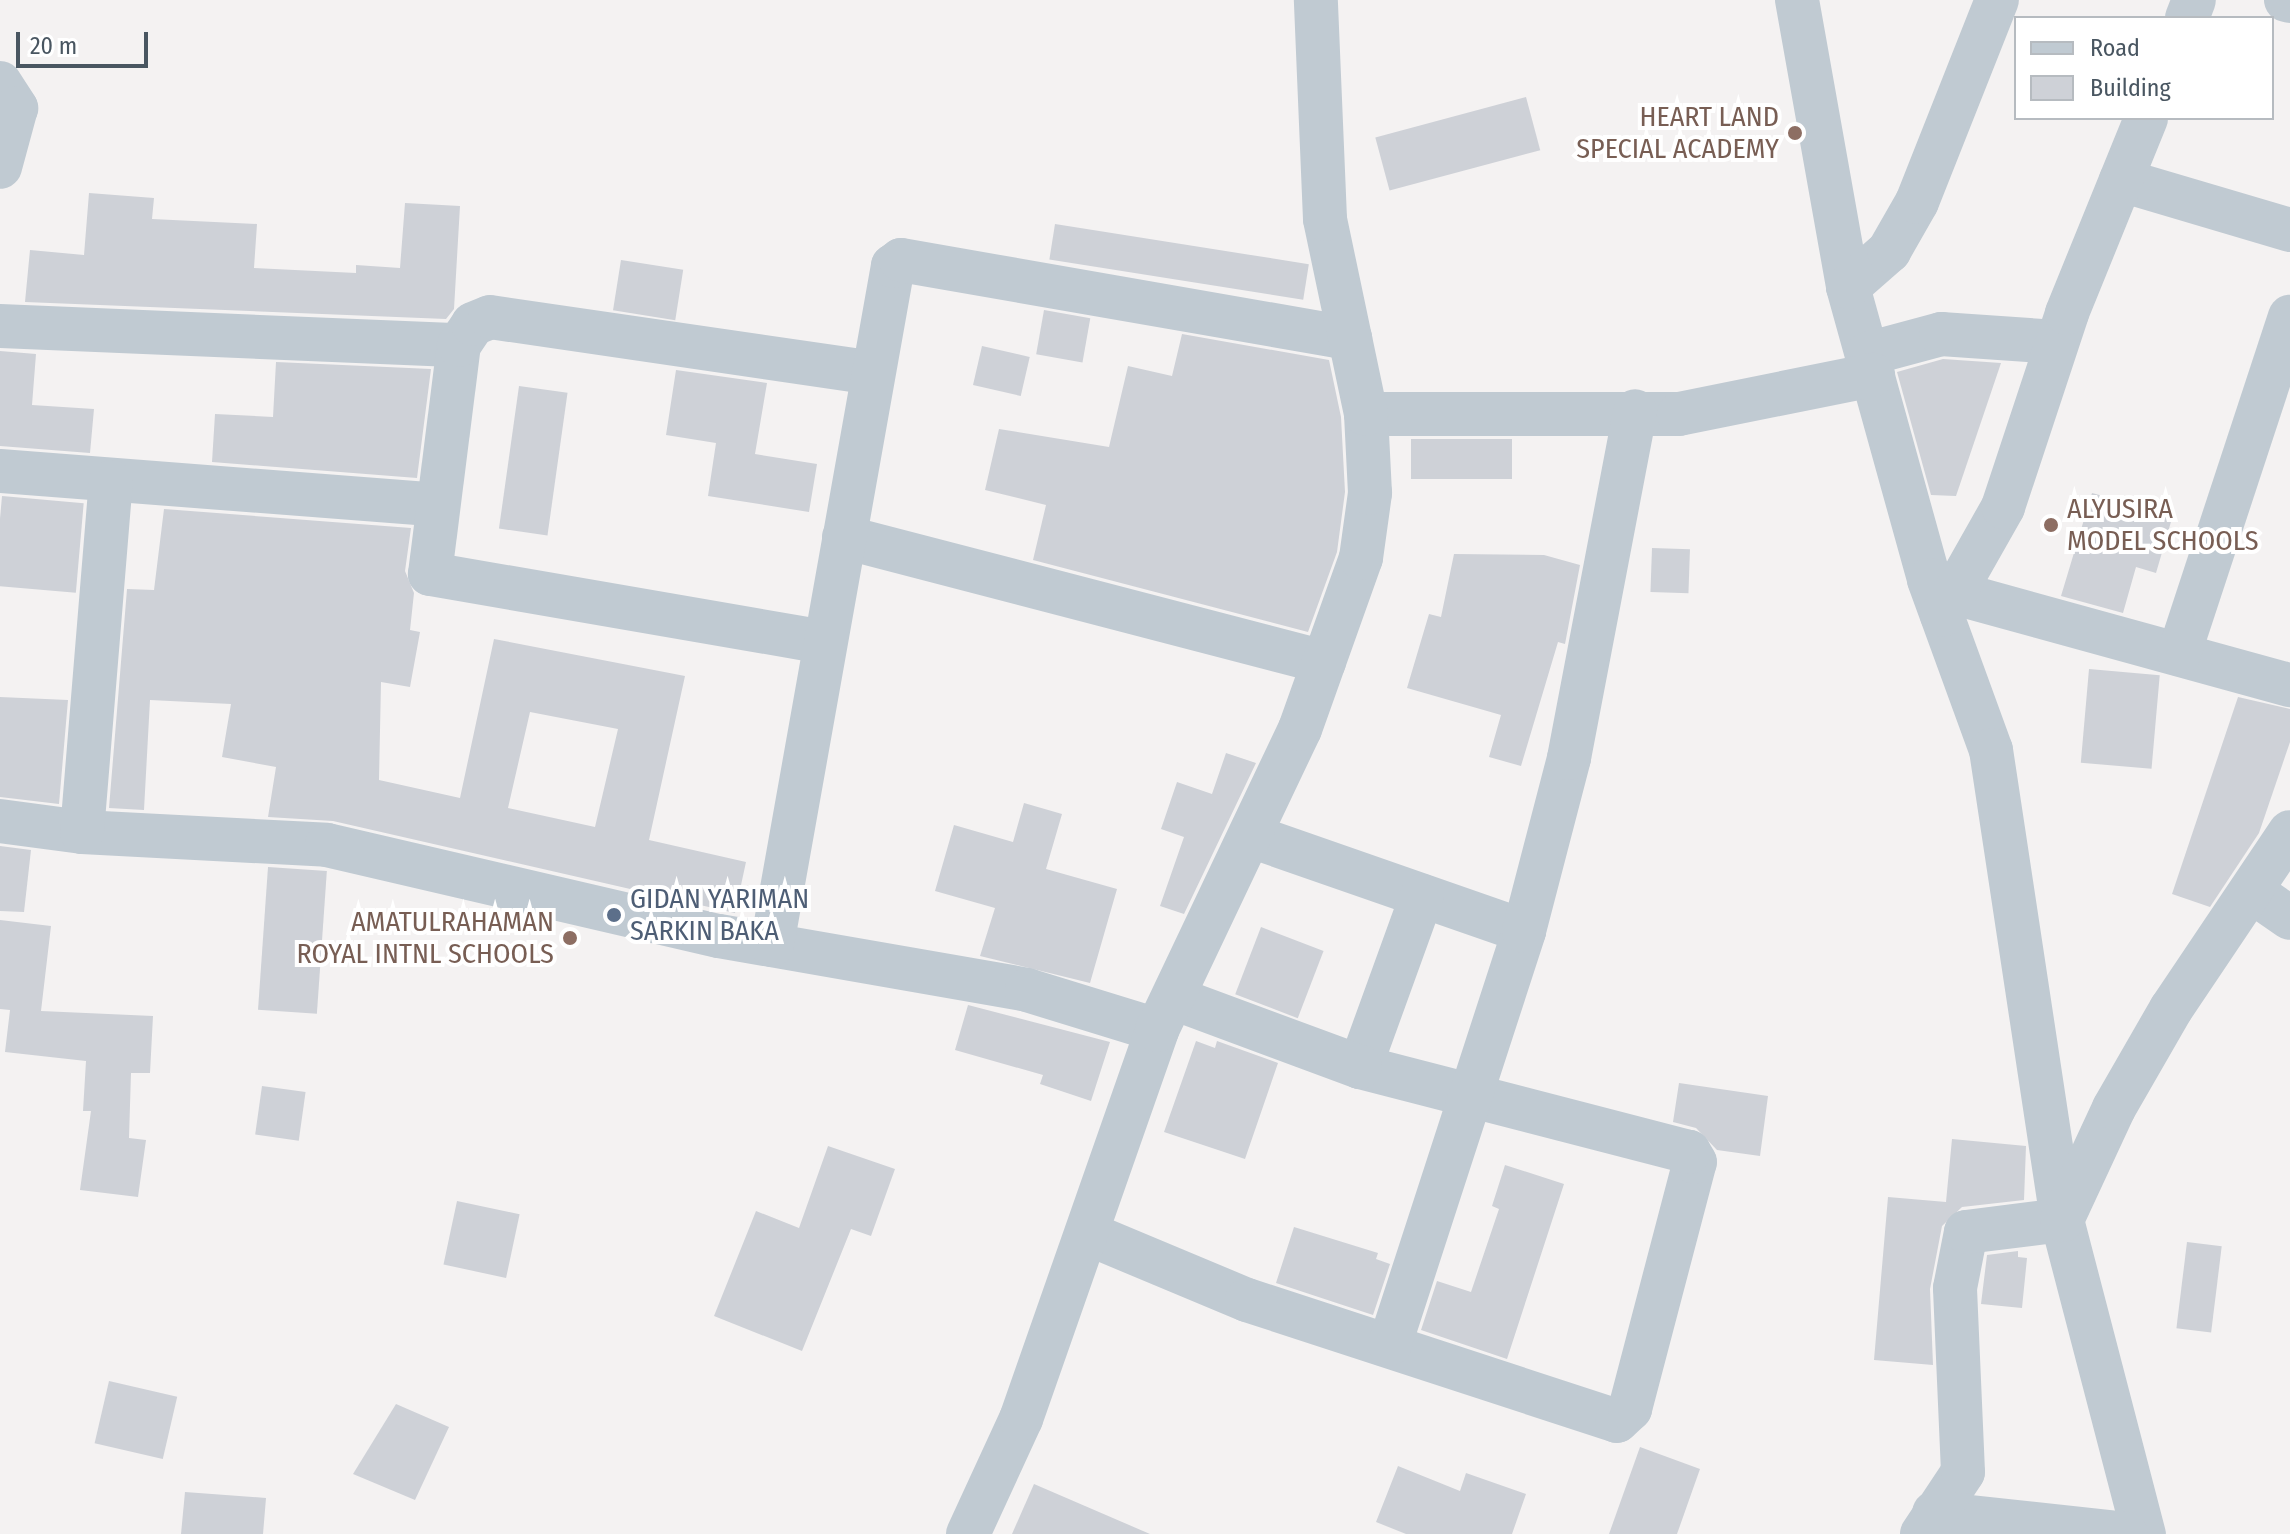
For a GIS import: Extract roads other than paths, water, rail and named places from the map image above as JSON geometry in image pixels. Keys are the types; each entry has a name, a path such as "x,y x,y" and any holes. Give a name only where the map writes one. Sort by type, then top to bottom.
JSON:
{"street":[{"path":"968,1534 1021,1419 1165,1014 1251,836 1324,662 1361,558 1370,493 1366,414 1325,219 1316,0"},
{"path":"1797,0 1848,287 1991,750 2062,1220 2144,1534"},
{"path":"1848,287 1889,251 1917,202 1997,0"},
{"path":"0,83 16,108 0,167"},
{"path":"1948,604 2003,507 2057,342 2145,120"},
{"path":"2121,180 2290,230"},
{"path":"772,945 891,273 901,260 1350,338"},
{"path":"824,642 434,576 428,567 459,345 473,324 490,317 873,373"},
{"path":"2179,654 2290,317"},
{"path":"0,326 459,345"},
{"path":"1366,414 1706,410 1870,365 1941,334 2057,342"},
{"path":"1390,1344 1472,1100 1524,931 1569,758 1635,411"},
{"path":"0,471 437,505"},
{"path":"82,832 111,482"},
{"path":"844,537 1324,662"},
{"path":"1948,604 2179,654 2290,685"},
{"path":"0,821 82,832 327,845 772,945 1165,1014 1472,1100 1694,1157 1630,1409 1617,1421 1390,1344 1247,1300 1089,1234"},
{"path":"2062,1220 2128,1083 2290,832"},
{"path":"1251,836 1524,931"},
{"path":"2251,891 2290,918"},
{"path":"1360,1067 1422,896"},
{"path":"1928,1523 1963,1472 1955,1288 1966,1232 2062,1220"},
{"path":"1928,1523 2126,1534"}],"place":[{"name":"HEART LAND SPECIAL ACADEMY","path":"1795,133"},
{"name":"ALYUSIRA MODEL SCHOOLS","path":"2051,525"},
{"name":"GIDAN YARIMAN SARKIN BAKA","path":"614,915"},
{"name":"AMATULRAHAMAN ROYAL INTNL SCHOOLS","path":"570,938"}]}
